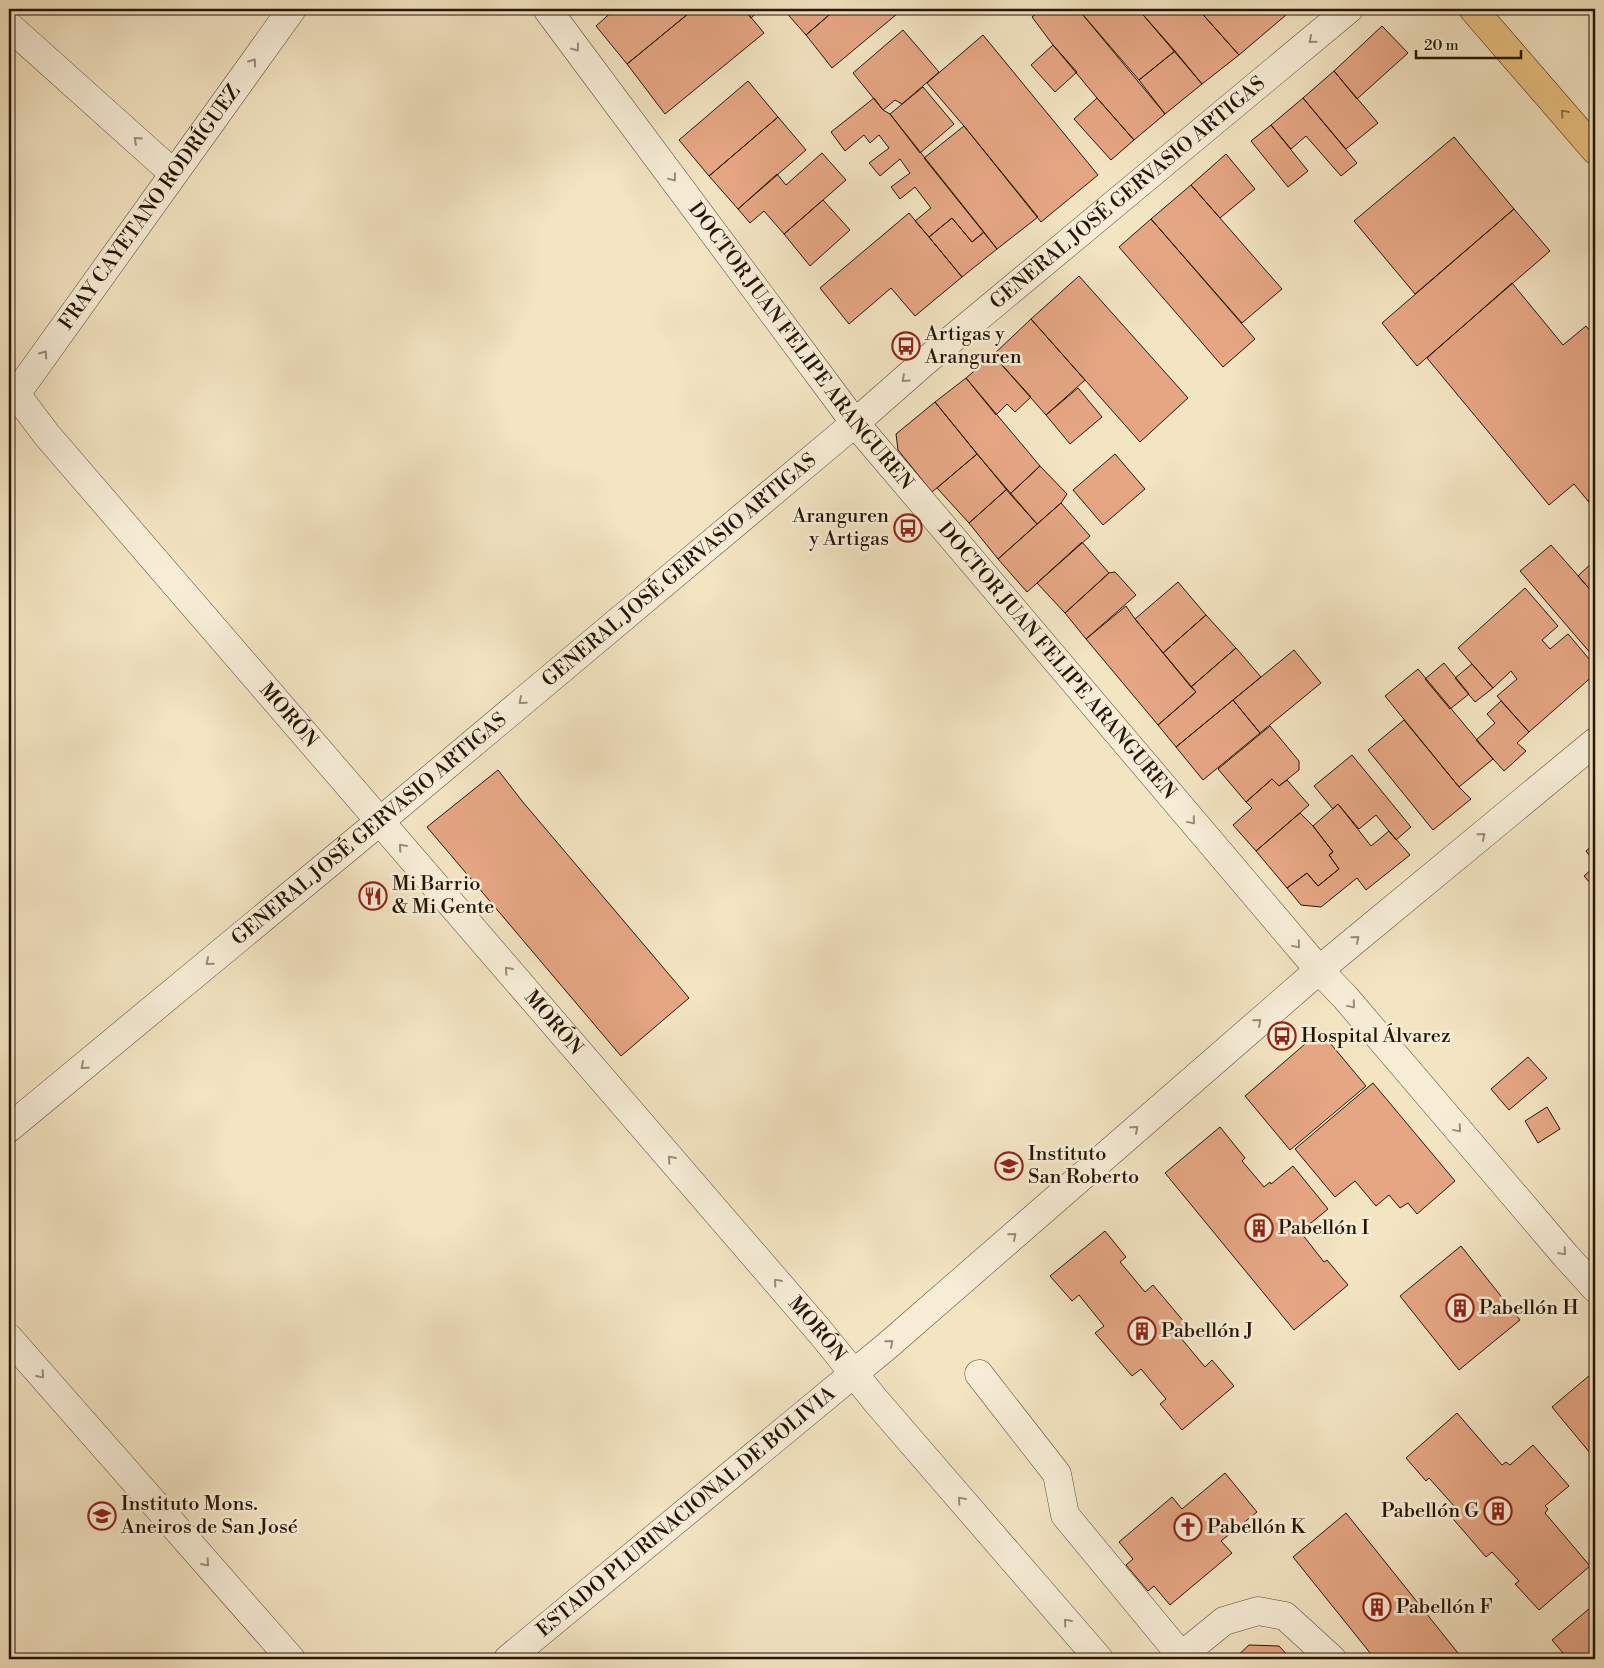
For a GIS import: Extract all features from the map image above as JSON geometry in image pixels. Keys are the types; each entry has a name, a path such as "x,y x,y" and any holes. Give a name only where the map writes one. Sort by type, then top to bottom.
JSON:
{"main road":[{"path":"1473,9 1595,150"}],"street":[{"name":"FRAY CAYETANO RODRÍGUEZ","path":"11,394 292,9"},
{"name":"DOCTOR JUAN FELIPE ARANGUREN","path":"547,9 855,423 1319,970 1345,997 1595,1288"},
{"name":"GENERAL JOSÉ GERVASIO ARTIGAS","path":"9,1128 379,822 855,423 922,364 1349,9"},
{"path":"9,26 173,173"},
{"name":"MORÓN","path":"11,394 821,1333 853,1374 1099,1659"},
{"name":"ESTADO PLURINACIONAL DE BOLIVIA","path":"508,1659 853,1374 1319,970 1595,742"},
{"path":"9,1338 291,1659"},
{"path":"979,1374 1057,1474 1066,1515 1182,1658 1224,1621 1258,1611 1285,1616 1332,1659"}],"building":[{"path":"615,9 694,9 627,64 596,26"},
{"path":"694,9 744,9 764,33 665,114 627,64"},
{"path":"744,9 761,9 751,18"},
{"path":"783,9 836,9 806,35"},
{"path":"836,9 903,9 832,68 806,35"},
{"path":"1042,9 1078,9 1165,114 1134,140 1053,45 1032,17"},
{"path":"1078,9 1138,9 1175,51 1139,80"},
{"path":"1138,9 1198,9 1239,55 1202,84"},
{"path":"1198,9 1293,9 1239,55"},
{"path":"1382,26 1408,53 1357,99 1334,71"},
{"path":"903,30 939,72 902,104 895,100 883,110 853,73"},
{"path":"983,35 1098,175 1041,222 927,83"},
{"path":"1053,45 1077,72 1055,92 1031,65"},
{"path":"1175,51 1202,84 1165,114 1139,80"},
{"path":"1334,71 1378,123 1346,149 1303,98"},
{"path":"748,81 778,117 709,176 679,140"},
{"path":"923,87 954,124 920,153 890,114"},
{"path":"874,98 883,110 890,114 984,232 972,242 952,218 929,237 915,221 931,208 915,187 900,199 891,187 910,173 900,159 880,176 869,163 889,148 879,135 870,143 864,135 845,151 831,132"},
{"path":"1097,98 1134,140 1111,160 1074,119"},
{"path":"1303,98 1357,163 1341,176 1306,136 1291,149 1271,125"},
{"path":"778,117 806,150 738,209 709,176"},
{"path":"1271,125 1308,171 1288,187 1251,141"},
{"path":"964,126 1038,217 997,249 924,158"},
{"path":"1454,137 1514,209 1415,294 1354,221"},
{"path":"822,153 846,180 784,234 764,211 750,223 738,209 777,174 786,185"},
{"path":"1226,154 1255,189 1220,218 1191,185"},
{"path":"1191,185 1282,289 1242,323 1151,219"},
{"path":"823,200 850,230 810,266 784,234"},
{"path":"1514,209 1550,251 1417,366 1382,323"},
{"path":"909,213 962,277 915,316 891,288 849,324 820,288"},
{"path":"952,218 972,242 984,232 997,249 962,277 929,237"},
{"path":"1151,219 1255,339 1223,367 1119,247"},
{"path":"1079,276 1188,398 1140,442 1031,319"},
{"path":"1512,283 1563,345 1586,326 1595,337 1595,494 1588,501 1574,484 1549,505 1427,358"},
{"path":"1031,319 1085,380 1046,415 993,355"},
{"path":"993,355 1031,397 1015,412 1007,404 996,415 966,378"},
{"path":"966,378 1040,466 1010,494 935,402"},
{"path":"1078,388 1102,417 1070,444 1046,415"},
{"path":"935,402 977,454 932,492 898,450 896,434"},
{"path":"977,454 1007,489 969,523 937,488"},
{"path":"1115,454 1145,489 1103,525 1073,490"},
{"path":"1040,466 1067,494 1061,503 1037,524 1010,494"},
{"path":"1007,489 1037,524 998,559 969,523"},
{"path":"1595,494 1595,510 1588,501"},
{"path":"1061,503 1090,536 1027,592 998,559"},
{"path":"1082,542 1109,573 1065,613 1037,583"},
{"path":"1551,545 1595,595 1595,652 1592,655 1520,571"},
{"path":"1595,560 1595,595 1578,576"},
{"path":"1115,572 1136,595 1086,639 1065,613 1109,573"},
{"path":"1178,582 1206,615 1163,653 1135,619"},
{"path":"1525,588 1558,626 1542,640 1550,649 1568,634 1595,666 1595,674 1529,732 1497,696 1517,679 1511,671 1493,688 1458,648"},
{"path":"1126,606 1196,692 1158,725 1086,639"},
{"path":"1206,615 1236,648 1191,687 1163,653"},
{"path":"1236,648 1261,677 1176,747 1158,725 1196,692 1191,687"},
{"path":"1294,650 1321,683 1260,733 1233,700"},
{"path":"1444,663 1469,694 1450,709 1425,679"},
{"path":"1472,664 1493,688 1475,702 1455,678"},
{"path":"1418,669 1493,759 1459,787 1385,696"},
{"path":"1233,700 1260,733 1203,780 1176,747"},
{"path":"1501,701 1529,732 1517,743 1526,751 1504,771 1476,740 1495,723 1487,714"},
{"path":"1404,720 1471,799 1433,830 1368,750"},
{"path":"1270,726 1299,761 1299,770 1279,786 1272,779 1246,802 1218,769"},
{"path":"1352,755 1411,827 1396,840 1376,815 1359,829 1338,804 1333,809 1314,786"},
{"path":"498,770 522,801 689,998 621,1056 427,827"},
{"path":"1272,779 1279,786 1287,780 1309,805 1256,851 1233,825 1252,808 1246,802"},
{"path":"1338,804 1371,846 1389,831 1410,855 1366,890 1357,878 1321,907 1301,905 1287,888 1307,873 1318,886 1339,869 1329,855 1333,852 1313,826"},
{"path":"1300,813 1313,826 1333,852 1329,855 1339,869 1318,886 1307,873 1287,888 1256,851"},
{"path":"1595,843 1595,863 1586,851"},
{"path":"1595,866 1595,889 1584,876"},
{"path":"1320,1031 1366,1086 1290,1150 1245,1096"},
{"path":"1528,1057 1547,1078 1509,1110 1491,1089"},
{"path":"1373,1083 1455,1181 1417,1214 1408,1203 1400,1208 1389,1195 1376,1206 1355,1181 1335,1197 1295,1149"},
{"path":"1547,1107 1560,1129 1538,1143 1525,1121"},
{"name":"Pabellón I","path":"1220,1127 1245,1158 1242,1161 1264,1187 1270,1182 1271,1184 1293,1166 1328,1209 1306,1227 1308,1229 1302,1234 1324,1262 1327,1260 1348,1285 1294,1330 1165,1173"},
{"name":"Pabellón J","path":"1105,1231 1126,1257 1120,1262 1145,1292 1153,1285 1190,1329 1180,1337 1205,1367 1212,1360 1234,1386 1182,1430 1160,1404 1166,1399 1141,1369 1132,1376 1095,1333 1104,1326 1079,1295 1072,1301 1050,1276"},
{"name":"Pabellón H","path":"1461,1246 1520,1320 1459,1370 1400,1296"},
{"path":"1590,1375 1595,1381 1595,1459 1552,1407"},
{"name":"Pabellón G","path":"1457,1413 1502,1465 1506,1462 1510,1465 1533,1445 1569,1486 1545,1506 1548,1509 1545,1513 1590,1566 1539,1610 1515,1584 1519,1581 1492,1552 1486,1557 1448,1513 1455,1507 1429,1478 1426,1481 1406,1458"},
{"name":"Pabellón K","path":"1225,1473 1257,1512 1221,1541 1232,1553 1170,1605 1154,1586 1148,1591 1126,1565 1133,1559 1119,1542 1172,1497 1182,1509"},
{"name":"Pabellón F","path":"1346,1513 1462,1658 1375,1659 1293,1557"},
{"path":"1590,1608 1595,1614 1595,1659 1568,1659 1552,1640"},
{"path":"1249,1645 1279,1646 1291,1659 1234,1659"}],"place":[{"name":"Artigas y Aranguren","path":"906,346"},
{"name":"Aranguren y Artigas","path":"908,528"},
{"name":"Mi Barrio & Mi Gente","path":"373,896"},
{"name":"Hospital Álvarez","path":"1282,1036"},
{"name":"Instituto San Roberto","path":"1009,1166"},
{"name":"Pabellón I","path":"1259,1228"},
{"name":"Pabellón H","path":"1460,1308"},
{"name":"Pabellón J","path":"1142,1331"},
{"name":"Pabellón G","path":"1498,1511"},
{"name":"Instituto Mons. Aneiros de San José","path":"102,1516"},
{"name":"Pabellón K","path":"1188,1527"},
{"name":"Pabellón F","path":"1377,1607"}]}
